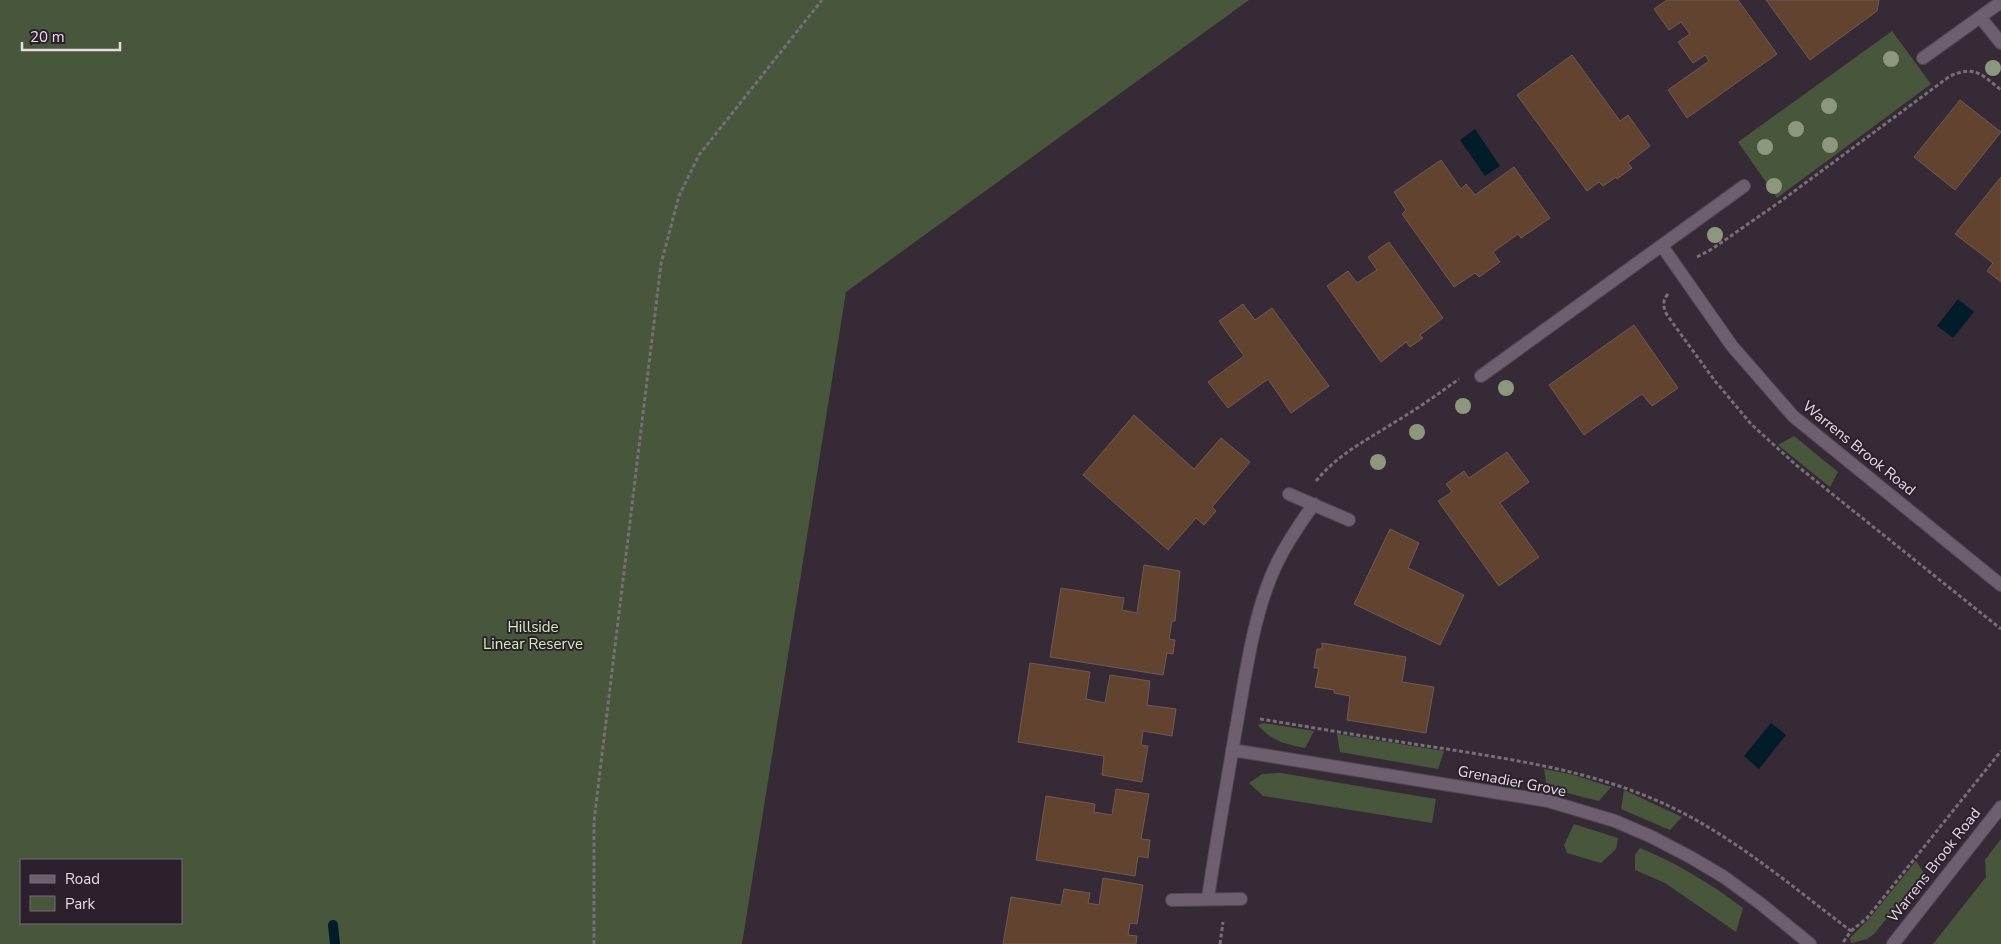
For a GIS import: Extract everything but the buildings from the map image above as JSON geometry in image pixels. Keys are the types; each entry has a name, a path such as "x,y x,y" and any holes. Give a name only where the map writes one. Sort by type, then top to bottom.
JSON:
{"street":[{"path":"1923,58 2001,2"},
{"path":"1980,17 2001,43"},
{"path":"1480,376 1744,186"},
{"name":"Warrens Brook Road","path":"1662,246 1732,346 1792,416 2001,585"},
{"path":"1289,494 1349,520"},
{"path":"1208,898 1245,674 1266,592 1277,562 1300,522 1308,501"},
{"name":"Grenadier Grove","path":"1232,750 1548,801 1615,821 1652,837 1724,877 1810,944"},
{"name":"Warrens Brook Road","path":"1893,944 2001,807"},
{"path":"1172,900 1241,899"}],"path":[{"path":"594,944 594,821 661,264 679,196 699,155 822,0"},
{"path":"1675,264 1696,258 1712,249 1935,89 1950,76 1963,70 1972,70 1985,77 2001,90"},
{"path":"1308,501 1327,467 1343,454 1418,408 1475,368 1480,376"},
{"path":"1851,931 1867,918 2001,751"}],"green space":[{"name":"Hillside Linear Reserve","path":"0,0 1249,0 846,292 742,944 0,944"},
{"path":"1892,31 1931,84 1777,198 1738,142"},
{"path":"1794,436 1838,472 1830,487 1778,445"},
{"path":"1263,723 1314,731 1305,748 1273,738 1258,725"},
{"path":"1337,734 1444,751 1438,769 1340,752"},
{"path":"1544,769 1574,775 1611,787 1599,801 1547,788"},
{"path":"1281,773 1436,799 1432,823 1263,796 1249,783 1262,774"},
{"path":"1624,790 1682,817 1670,830 1621,809"},
{"path":"1574,824 1618,838 1616,849 1601,863 1567,853 1564,845"},
{"path":"2001,839 2001,944 1933,944 1986,877 1985,860"},
{"path":"1640,848 1667,860 1693,875 1743,908 1736,932 1665,883 1635,870 1635,855"},
{"path":"1916,861 1924,873 1874,934 1867,939 1851,943 1850,938 1869,919"}],"water":[{"path":"1475,129 1500,166 1485,176 1460,140"},
{"path":"1958,299 1974,312 1953,338 1937,326"},
{"path":"1771,723 1786,735 1759,769 1744,756"}],"waterway":[{"path":"333,925 335,944"}]}
